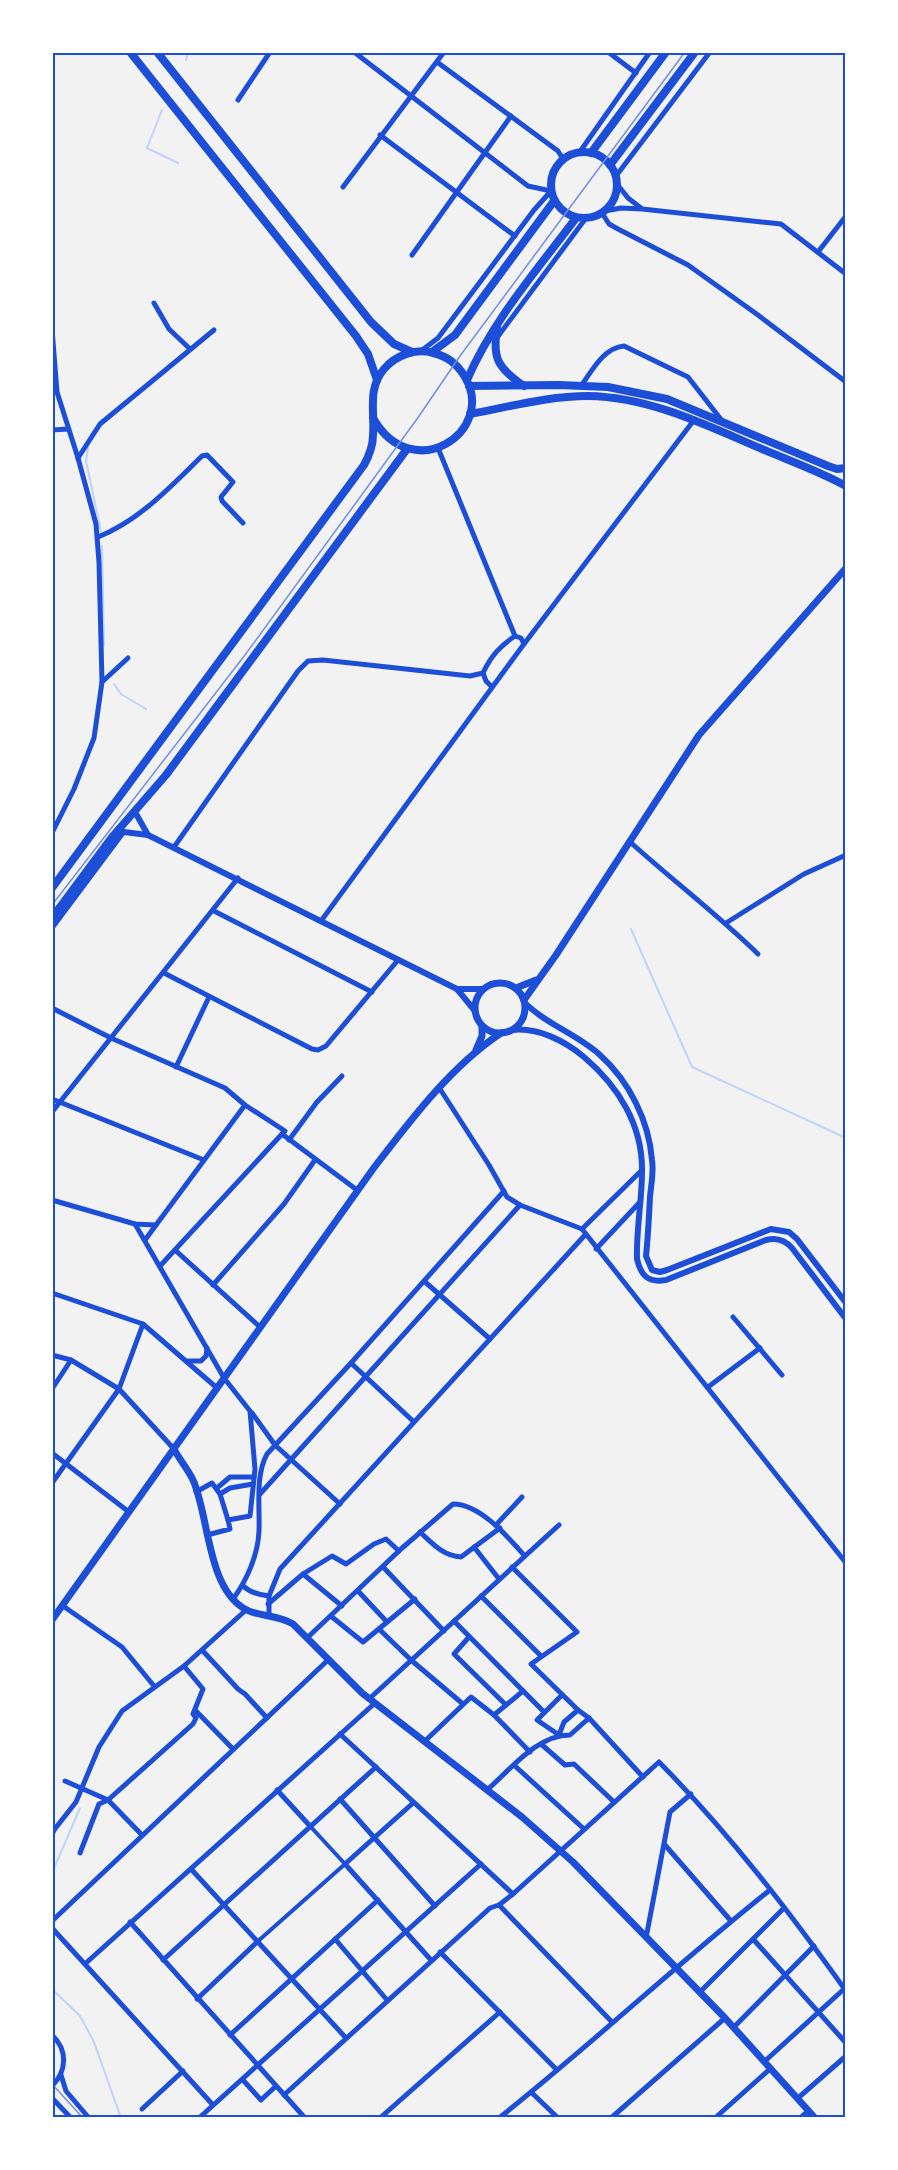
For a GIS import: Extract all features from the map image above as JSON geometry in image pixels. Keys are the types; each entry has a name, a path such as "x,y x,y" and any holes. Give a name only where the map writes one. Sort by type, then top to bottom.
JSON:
{"main road":[{"path":"130,52 356,336 368,354 377,380"},
{"path":"157,52 371,322 394,344 404,350 432,352 453,362 468,383 472,400 470,414 458,435 438,448 423,451 407,449 385,435 373,418"},
{"path":"591,153 666,52"},
{"path":"610,165 695,52"},
{"path":"579,153 591,153 610,165 616,180 614,199 604,212 586,218 576,218 566,213 554,201 551,179 563,159 579,153"},
{"path":"432,352 455,335 554,201"},
{"path":"468,383 480,350 576,218"},
{"path":"498,323 495,340 501,368 524,386"},
{"path":"52,888 357,476 371,451 373,394 377,380 392,362 418,352"},
{"path":"468,383 608,387 667,399 828,466 837,469 846,468"},
{"path":"470,414 553,398 588,396 615,398 657,406 846,486"},
{"path":"52,918 113,836 180,757 407,449"},
{"path":"52,1620 357,1190 399,1136 473,1055 501,1033 518,1026 524,1016 525,1002 540,978 704,729 845,568"},
{"path":"473,1055 480,1041 482,1026 475,1011 476,999 483,989 499,982 516,988 526,986 540,978"},
{"path":"516,988 525,1002"},
{"path":"482,1026 501,1033"},
{"path":"174,1449 192,1479 219,1574 232,1599 246,1610 282,1617 293,1624 372,1701 487,1790 560,1851 734,2027 815,2118"}],"street":[{"path":"238,100 270,52"},
{"path":"354,52 528,186 551,191 534,210 438,338 418,352"},
{"path":"343,187 444,52"},
{"path":"608,52 636,73"},
{"path":"579,153 650,52"},
{"path":"642,208 628,198 616,180 710,52"},
{"path":"437,62 558,151 563,159"},
{"path":"412,255 511,117"},
{"path":"380,135 515,236"},
{"path":"846,274 781,224 642,208 604,212 609,224 697,271 846,382"},
{"path":"818,252 846,216"},
{"path":"495,340 586,218"},
{"path":"154,303 168,329 190,349"},
{"path":"52,329 57,392 78,458 98,537 102,682 94,738 74,789 52,833"},
{"path":"78,458 100,424 214,330"},
{"path":"581,386 606,352 624,346 688,376 724,423"},
{"path":"321,921 492,687 693,420"},
{"path":"52,429 68,429"},
{"path":"438,448 515,636 521,638 524,644"},
{"path":"98,537 133,519 202,456 207,455 234,482 221,497 243,524"},
{"path":"492,687 486,681 483,673 490,657 500,646 515,636"},
{"path":"102,682 128,658"},
{"path":"174,846 298,671 308,661 323,660 470,676 483,673"},
{"path":"135,812 148,835"},
{"path":"52,928 124,832 126,823"},
{"path":"113,836 124,832 148,835 457,988 483,989"},
{"path":"629,841 677,884 726,923 758,954"},
{"path":"726,923 804,874 846,855"},
{"path":"52,1112 238,878"},
{"path":"214,911 372,992"},
{"path":"164,973 318,1050 326,1046 398,960"},
{"path":"457,988 475,1011"},
{"path":"176,1067 209,997"},
{"path":"525,1002 542,1019 578,1038 601,1056 617,1073 633,1097 643,1120 653,1163 646,1256 652,1270 660,1272 668,1270 759,1233 780,1229 789,1232 797,1239 846,1304"},
{"path":"52,1008 111,1038 225,1088 245,1105 285,1131 160,1266"},
{"path":"513,1030 531,1029 576,1051 603,1074 625,1103 633,1119 641,1154 641,1202 637,1259 640,1271 654,1282 666,1280 766,1240 780,1240 792,1248 846,1318"},
{"path":"289,1140 317,1102 342,1076"},
{"path":"440,1089 511,1200 583,1232 846,1563"},
{"path":"52,1099 204,1160"},
{"path":"145,1240 245,1105"},
{"path":"282,1134 357,1190"},
{"path":"213,1285 284,1204 315,1160"},
{"path":"269,1614 269,1596 280,1569 583,1232 642,1170"},
{"path":"232,1599 243,1586 257,1549 259,1495 264,1460 504,1191"},
{"path":"52,1200 135,1224 156,1225"},
{"path":"596,1249 641,1202"},
{"path":"259,1495 520,1205"},
{"path":"135,1224 224,1377 275,1445 340,1504"},
{"path":"175,1250 260,1327"},
{"path":"424,1281 490,1338"},
{"path":"52,1293 143,1324 217,1388"},
{"path":"733,1317 782,1375"},
{"path":"52,1483 119,1389 143,1324"},
{"path":"186,1361 201,1361 206,1356 207,1348"},
{"path":"708,1387 760,1348"},
{"path":"52,1355 71,1360 119,1389 174,1449"},
{"path":"52,1389 71,1360"},
{"path":"351,1363 414,1422"},
{"path":"228,1520 250,1516 254,1477 254,1442 250,1411"},
{"path":"52,1453 129,1512"},
{"path":"219,1491 230,1478 254,1477"},
{"path":"196,1492 212,1483 219,1491 228,1520 230,1529 207,1535"},
{"path":"219,1491 253,1484"},
{"path":"420,1532 437,1548 452,1556 460,1557 498,1527 522,1497"},
{"path":"307,1638 332,1617 399,1551 453,1504 463,1504 498,1527 524,1556"},
{"path":"86,1964 340,1734 411,1660 559,1525"},
{"path":"268,1604 303,1574 332,1556 346,1564 374,1544 386,1539 399,1551"},
{"path":"474,1547 499,1580"},
{"path":"383,1567 444,1631"},
{"path":"512,1567 577,1632 531,1664 589,1718 643,1777"},
{"path":"303,1574 342,1606"},
{"path":"243,1586 259,1595 269,1596"},
{"path":"358,1591 387,1622"},
{"path":"481,1596 541,1656"},
{"path":"332,1617 363,1642 415,1599"},
{"path":"63,1606 122,1647 154,1686"},
{"path":"53,1832 76,1802 99,1747 122,1711 184,1666 246,1610"},
{"path":"454,1621 543,1712"},
{"path":"379,1629 411,1660 463,1704"},
{"path":"470,1636 454,1654 506,1706"},
{"path":"202,1650 267,1718"},
{"path":"52,1921 328,1660"},
{"path":"80,1853 99,1804 108,1800 193,1724 196,1718 193,1714 203,1689 184,1666"},
{"path":"494,1715 524,1691"},
{"path":"559,1735 537,1720 562,1695"},
{"path":"425,1741 471,1697 494,1715 530,1752"},
{"path":"195,1710 233,1749"},
{"path":"559,1735 564,1722 578,1710"},
{"path":"487,1790 541,1744 559,1735 570,1735 589,1718"},
{"path":"340,1734 513,1894"},
{"path":"541,1744 565,1765 574,1764 614,1802"},
{"path":"284,2095 440,1952 490,1908 499,1905 513,1894 659,1762 691,1794 770,1890 845,1990 765,2061"},
{"path":"515,1766 584,1829"},
{"path":"163,1960 376,1767"},
{"path":"64,1781 108,1800 142,1835"},
{"path":"277,1790 431,1960"},
{"path":"646,1938 670,1812 691,1794"},
{"path":"340,1799 435,1906"},
{"path":"197,1999 257,1942 376,1839 413,1803"},
{"path":"664,1845 731,1921"},
{"path":"199,2118 481,1864"},
{"path":"190,1869 346,2038"},
{"path":"499,2118 675,1967 770,1890"},
{"path":"230,2035 378,1900"},
{"path":"499,1905 612,2022"},
{"path":"700,1992 784,1908"},
{"path":"130,1922 305,2118"},
{"path":"52,1928 213,2105"},
{"path":"335,1939 387,2000"},
{"path":"753,1939 846,2043"},
{"path":"734,2027 814,1946"},
{"path":"440,1952 556,2069"},
{"path":"384,2116 500,2012"},
{"path":"611,2118 725,2018"},
{"path":"52,2035 60,2043 64,2056 61,2075 66,2091 89,2118"},
{"path":"798,2098 846,2056"},
{"path":"715,2118 771,2068"},
{"path":"142,2109 183,2072"},
{"path":"52,2086 61,2075"},
{"path":"243,2080 261,2100 276,2086"},
{"path":"531,2092 558,2118"},
{"path":"52,2098 70,2118"},
{"path":"800,2118 809,2110"}],"waterway":[{"path":"186,60 188,52"},
{"path":"162,110 147,148 178,163"},
{"path":"88,447 86,461 101,531"},
{"path":"102,546 104,645"},
{"path":"114,684 121,694 146,709"},
{"path":"631,929 692,1067 846,1138"},
{"path":"52,1873 80,1808"},
{"path":"52,1989 80,2016 94,2042 121,2118"}],"tram line":[{"path":"52,905 245,655 417,419 460,356 685,52"},
{"path":"52,2084 83,2118"}]}
